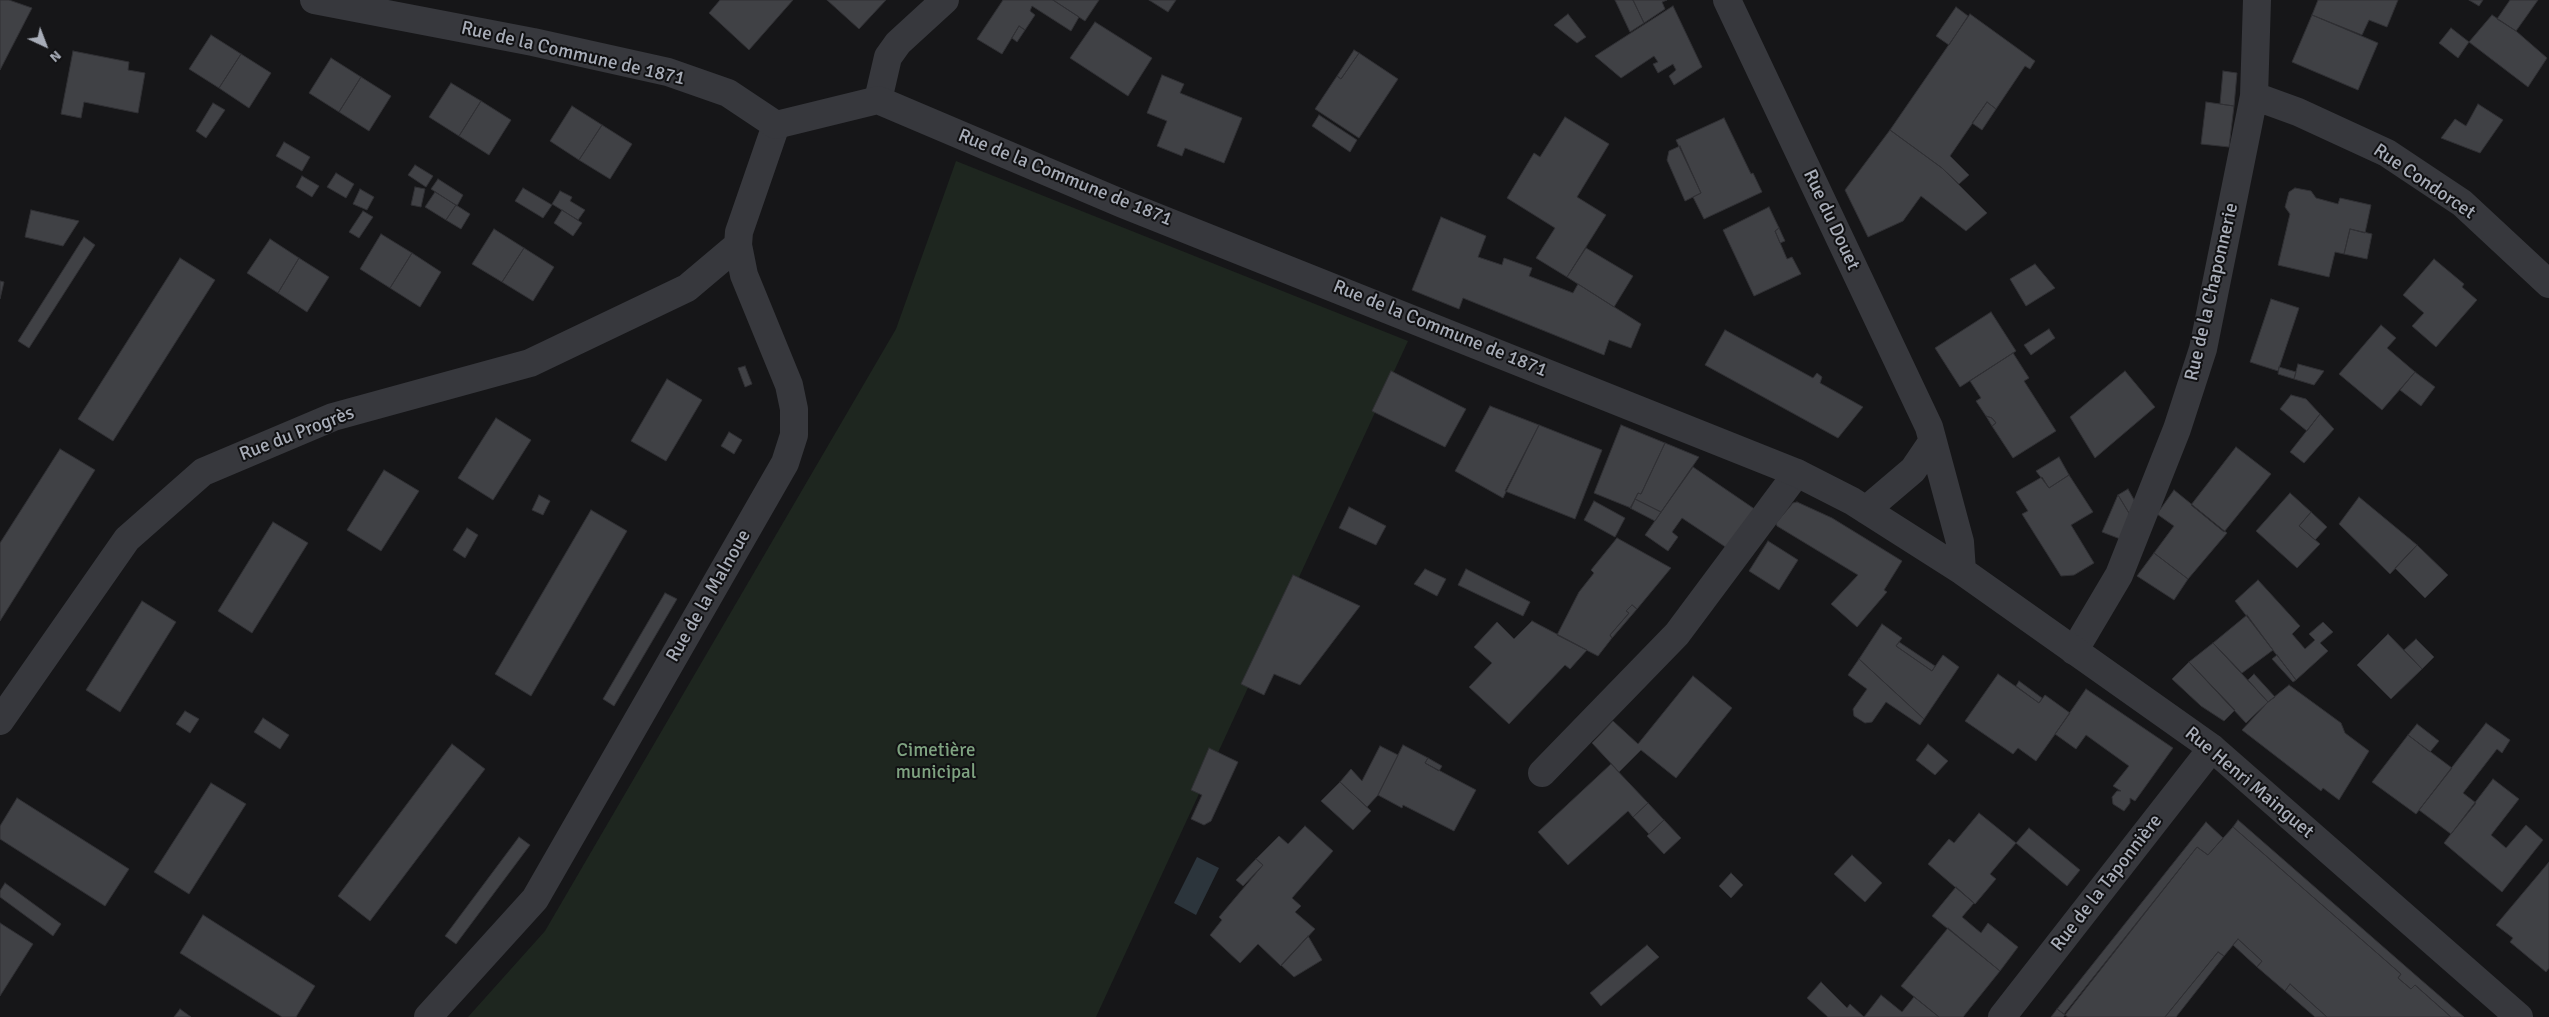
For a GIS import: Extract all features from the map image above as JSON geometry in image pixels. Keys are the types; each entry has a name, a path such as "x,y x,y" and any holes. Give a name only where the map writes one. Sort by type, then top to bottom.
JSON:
{"street":[{"name":"Rue de la Commune de 1871","path":"314,0 532,42 668,72 728,93 776,125"},
{"path":"776,125 878,100 888,57 898,43 945,0"},
{"name":"Rue du Douet","path":"1727,0 1929,426 1960,542 1962,571"},
{"name":"Rue de la Chaponnerie","path":"2074,651 2119,575 2177,429 2203,349 2254,96 2258,0"},
{"name":"Rue Condorcet","path":"2254,96 2298,112 2387,153 2462,202 2549,284"},
{"name":"Rue de la Commune de 1871","path":"878,100 1123,204 1797,473 1866,510 1962,571"},
{"name":"Rue de la Malnoue","path":"428,1017 535,899 785,462 794,435 794,410 789,385 744,276 738,245 739,232 776,125"},
{"name":"Rue du Progrès","path":"0,721 127,539 203,472 333,417 530,364 687,288 738,245"},
{"path":"1866,510 1913,470 1932,442"},
{"path":"1542,773 1677,634 1797,473"},
{"name":"Rue Henri Mainguet","path":"1962,571 2212,748 2519,1017"},
{"name":"Rue de la Taponnière","path":"2002,1017 2212,748"}],"green space":[{"name":"Cimetière municipal","path":"956,161 1408,341 1096,1017 468,1017 545,931 896,329"}],"shaded area":[{"path":"1197,857 1219,868 1196,915 1174,903"}],"building":[{"path":"0,0 9,0 32,8 0,70"},
{"path":"720,0 793,0 749,50 709,13"},
{"path":"827,0 886,0 859,29"},
{"path":"1003,0 1053,0 1079,17 1071,31 1032,6 1030,11 1035,15 1025,30 1019,26 1002,54 977,39"},
{"path":"1053,0 1099,0 1085,21"},
{"path":"1149,0 1176,0 1168,12"},
{"path":"1615,0 1633,0 1644,23 1630,32"},
{"path":"1633,0 1667,0 1662,2 1665,9 1644,23"},
{"path":"2318,0 2398,0 2387,27 2369,20 2362,35 2312,15"},
{"path":"2469,0 2483,0 2479,6"},
{"path":"2510,0 2538,0 2516,31 2497,19"},
{"path":"1673,6 1702,67 1674,85 1669,76 1676,70 1673,64 1658,73 1653,64 1658,62 1654,56 1621,78 1595,56"},
{"path":"1956,7 1968,16 1949,45 1936,36"},
{"path":"1568,14 1586,37 1577,43 1554,25"},
{"path":"1970,14 2035,61 2030,69 2025,66 1996,109 1987,102 1950,156 1969,175 1959,184 1942,168 1890,130"},
{"path":"2312,15 2378,43 2358,90 2292,62"},
{"path":"2492,15 2516,31 2547,58 2528,87 2469,42"},
{"path":"1095,22 1152,58 1128,96 1070,58"},
{"path":"1019,26 1025,30 1017,42 1012,38"},
{"path":"2451,28 2469,42 2458,58 2439,43"},
{"path":"211,35 241,54 219,88 189,69"},
{"path":"1354,50 1359,53 1341,79 1337,76"},
{"path":"73,51 129,62 128,70 145,73 138,113 84,102 81,118 61,114"},
{"path":"1359,53 1398,79 1359,138 1315,109 1337,76 1341,79"},
{"path":"241,54 271,73 249,108 219,88"},
{"path":"331,58 361,77 339,112 309,93"},
{"path":"2223,71 2237,73 2234,106 2220,104"},
{"path":"1162,75 1184,84 1180,93 1242,118 1224,163 1185,148 1182,156 1157,146 1167,121 1147,113"},
{"path":"361,77 391,96 369,131 339,112"},
{"path":"451,83 481,101 459,136 429,117"},
{"path":"481,101 511,120 489,155 459,136"},
{"path":"1987,102 1996,109 1982,130 1972,123"},
{"path":"2206,102 2234,106 2229,147 2201,144"},
{"path":"213,103 225,110 206,138 196,131"},
{"path":"2478,104 2503,120 2480,153 2441,138 2455,119 2466,126"},
{"path":"572,106 602,125 579,160 550,141"},
{"path":"1319,115 1357,140 1350,152 1312,126"},
{"path":"1565,117 1609,144 1577,197 1606,215 1567,277 1536,258 1555,228 1507,198 1534,153 1540,157"},
{"path":"1724,118 1751,174 1753,173 1762,192 1704,219 1693,197 1701,193 1676,140"},
{"path":"602,125 632,144 610,179 579,160"},
{"path":"1890,130 1942,168 1987,213 1966,231 1921,196 1903,221 1868,237 1845,190"},
{"path":"284,142 310,157 302,171 276,156"},
{"path":"1680,146 1701,193 1685,201 1667,160 1669,151"},
{"path":"415,165 433,176 426,187 408,175"},
{"path":"336,173 354,184 346,198 327,187"},
{"path":"302,176 319,186 312,197 296,187"},
{"path":"438,179 463,195 457,206 431,189"},
{"path":"415,187 425,189 421,207 411,205"},
{"path":"523,188 552,205 543,218 515,201"},
{"path":"2295,188 2311,191 2316,198 2338,204 2340,198 2371,205 2365,233 2350,229 2344,254 2335,252 2329,277 2278,265 2290,214 2285,207 2289,192"},
{"path":"360,189 374,197 367,210 353,204"},
{"path":"560,191 572,197 570,201 585,210 578,220 552,204"},
{"path":"435,192 456,205 446,220 425,207"},
{"path":"456,205 470,214 461,229 446,220"},
{"path":"1769,207 1779,228 1775,231 1787,259 1792,257 1801,274 1754,296 1723,230"},
{"path":"31,210 79,221 63,246 25,237"},
{"path":"562,210 582,223 573,236 554,223"},
{"path":"363,211 373,217 359,238 349,232"},
{"path":"1441,217 1486,236 1478,257 1502,265 1504,258 1532,268 1529,276 1573,293 1578,284 1641,324 1631,348 1609,340 1604,355 1463,298 1459,309 1412,290"},
{"path":"1779,228 1785,241 1780,243 1775,231"},
{"path":"494,229 524,248 502,282 472,264"},
{"path":"2350,229 2372,234 2367,259 2344,254"},
{"path":"381,234 412,253 390,288 360,269"},
{"path":"84,237 95,245 29,348 18,341"},
{"path":"270,239 299,258 278,293 247,273"},
{"path":"524,248 554,267 533,301 502,282"},
{"path":"1586,248 1633,276 1614,307 1567,277"},
{"path":"412,253 441,272 420,307 390,288"},
{"path":"180,258 215,280 113,441 78,419"},
{"path":"299,258 329,277 307,312 278,293"},
{"path":"2434,259 2464,284 2462,287 2477,300 2436,347 2412,326 2424,313 2403,295"},
{"path":"2035,264 2055,288 2026,306 2010,279"},
{"path":"0,281 4,282 0,299"},
{"path":"2271,299 2299,308 2278,371 2250,362"},
{"path":"1991,312 2016,351 1960,387 1935,348"},
{"path":"2381,325 2396,338 2387,348 2415,372 2382,410 2339,374"},
{"path":"2049,329 2055,338 2031,355 2024,345"},
{"path":"1725,330 1813,378 1817,373 1822,377 1820,383 1863,407 1838,438 1705,365"},
{"path":"2013,353 2029,378 2024,381 2056,431 2013,458 1992,426 1996,423 1992,418 1986,416 1976,401 1981,398 1970,381"},
{"path":"2298,364 2324,371 2314,385 2294,379"},
{"path":"745,366 752,384 745,387 738,368"},
{"path":"2279,367 2296,372 2294,379 2278,374"},
{"path":"1391,371 1466,409 1445,447 1372,411"},
{"path":"2125,371 2155,407 2095,458 2070,417"},
{"path":"2415,372 2435,387 2421,406 2400,390"},
{"path":"667,379 702,400 666,461 631,441"},
{"path":"2291,395 2306,399 2320,414 2307,431 2280,409"},
{"path":"1490,406 1539,425 1503,498 1455,471"},
{"path":"2320,414 2334,429 2304,463 2290,452"},
{"path":"1986,416 1992,418 1996,423 1992,426"},
{"path":"496,418 531,440 493,500 458,478"},
{"path":"1539,425 1602,450 1575,519 1505,491"},
{"path":"1621,425 1665,443 1641,494 1638,493 1631,508 1594,493"},
{"path":"729,432 742,440 734,454 721,446"},
{"path":"1665,443 1699,457 1661,512 1635,499 1638,493 1641,494"},
{"path":"2236,447 2271,474 2224,532 2191,505"},
{"path":"60,449 95,470 0,621 0,543"},
{"path":"2059,457 2069,475 2049,488 2036,471"},
{"path":"1693,467 1756,510 1727,548 1682,518 1672,532 1678,537 1668,551 1645,535"},
{"path":"384,470 419,491 381,551 347,530"},
{"path":"2069,475 2093,512 2071,525 2094,563 2074,575 2061,576 2022,514 2028,511 2016,492 2042,477 2049,488"},
{"path":"2128,489 2137,505 2132,518 2118,495"},
{"path":"2174,490 2227,533 2188,579 2154,553 2174,526 2157,514"},
{"path":"2290,493 2311,512 2299,526 2320,544 2297,568 2256,531"},
{"path":"539,495 550,501 543,515 532,510"},
{"path":"2118,495 2132,518 2123,540 2102,532"},
{"path":"2359,497 2417,545 2390,574 2339,524"},
{"path":"1635,499 1661,512 1655,521 1630,508"},
{"path":"1594,501 1625,518 1615,537 1584,520"},
{"path":"1797,502 1832,518 1902,561 1884,590 1887,592 1857,627 1831,604 1858,575 1777,526 1776,523 1793,503"},
{"path":"1349,507 1386,526 1376,545 1339,528"},
{"path":"591,510 627,531 531,696 495,674"},
{"path":"2311,512 2327,527 2315,540 2299,526"},
{"path":"273,522 308,543 252,633 218,611"},
{"path":"467,528 478,535 465,558 453,550"},
{"path":"1617,538 1671,568 1637,609 1632,605 1626,611 1629,613 1610,635 1612,638 1598,656 1557,635 1579,592 1594,573 1591,570"},
{"path":"1768,541 1798,560 1779,590 1749,571"},
{"path":"2417,545 2448,575 2425,598 2395,568"},
{"path":"2154,553 2188,579 2174,600 2137,576"},
{"path":"1425,569 1446,579 1437,596 1414,584"},
{"path":"1466,569 1530,602 1523,616 1458,585"},
{"path":"1293,575 1360,606 1300,685 1274,674 1264,695 1241,684"},
{"path":"2258,580 2300,626 2292,634 2305,649 2315,640 2309,634 2323,622 2333,632 2320,643 2328,651 2296,680 2235,601"},
{"path":"665,593 677,599 614,706 603,699"},
{"path":"142,601 176,622 120,712 86,690"},
{"path":"1632,605 1637,609 1612,638 1610,635 1629,613 1626,611"},
{"path":"2247,615 2273,650 2242,673 2213,643"},
{"path":"1532,621 1587,650 1570,669 1565,665 1509,724 1469,687 1492,663 1474,647 1497,622 1514,639"},
{"path":"1882,624 1902,638 1896,646 1932,671 1943,655 1959,667 1924,719 1859,659"},
{"path":"2388,634 2422,669 2391,699 2357,665"},
{"path":"2416,639 2434,657 2422,669 2404,650"},
{"path":"1899,642 1935,666 1932,671 1896,646"},
{"path":"2213,643 2268,702 2246,723 2189,662"},
{"path":"2277,655 2296,680 2293,682 2272,659"},
{"path":"1859,659 1924,719 1920,725 1886,702 1872,722 1865,723 1854,716 1853,709 1867,689 1848,675"},
{"path":"2189,662 2235,710 2224,721 2201,706 2172,679"},
{"path":"1998,674 2039,703 2045,695 2070,713 2036,761 2018,748 2013,754 1965,721"},
{"path":"2254,674 2275,697 2268,702 2248,680"},
{"path":"1693,676 1732,708 1676,778 1641,750 1619,772 1592,743 1613,721 1638,744"},
{"path":"2019,681 2042,698 2039,703 2016,686"},
{"path":"2289,685 2341,723 2345,733 2369,751 2339,800 2323,788 2321,791 2242,730 2268,702"},
{"path":"2086,689 2173,748 2135,801 2130,798 2130,803 2124,811 2113,804 2112,797 2117,791 2121,791 2113,786 2129,766 2086,735 2076,749 2055,734"},
{"path":"185,711 199,719 190,733 176,724"},
{"path":"263,718 289,735 280,749 254,732"},
{"path":"2486,723 2510,740 2502,753 2497,749 2463,793 2476,803 2451,834 2419,810"},
{"path":"2417,724 2439,741 2430,752 2408,735"},
{"path":"2408,735 2452,768 2416,814 2372,782"},
{"path":"452,744 485,769 370,921 338,896"},
{"path":"1928,744 1948,761 1935,775 1916,760"},
{"path":"1403,745 1428,758 1425,763 1476,790 1454,831 1403,805 1402,808 1378,795"},
{"path":"1380,746 1398,755 1378,795 1367,807 1340,782 1351,769 1362,781"},
{"path":"1209,748 1238,762 1211,821 1204,825 1191,819 1202,795 1191,790"},
{"path":"1428,758 1442,766 1439,771 1425,763"},
{"path":"1611,764 1648,803 1633,817 1628,811 1568,865 1538,832"},
{"path":"2493,779 2519,799 2491,835 2506,848 2526,825 2543,840 2502,892 2444,843"},
{"path":"1340,782 1371,811 1353,830 1321,801"},
{"path":"211,783 246,804 189,894 154,872"},
{"path":"17,798 129,869 105,906 0,839 0,826"},
{"path":"1648,803 1664,820 1649,834 1633,817"},
{"path":"1979,813 2016,843 1990,874 1996,879 1975,904 1928,864 1949,839 1954,843"},
{"path":"1664,820 1681,838 1664,854 1647,836"},
{"path":"2238,820 2464,1017 2451,1017 2415,985 2411,989 2398,978 2401,974 2233,827"},
{"path":"2206,822 2223,838 2208,855 2197,847 2064,1014 2057,1009"},
{"path":"1305,826 1333,851 1292,898 1301,906 1295,912 1315,929 1281,966 1258,944 1240,963 1210,935 1222,920 1219,917 1263,865 1256,859 1279,836 1288,844"},
{"path":"2233,827 2401,974 2398,978 2411,989 2415,985 2451,1017 2327,1017 2290,984 2285,991 2257,967 2262,961 2238,939 2224,956 2218,952 2165,1017 2068,1017 2065,1015 2197,847 2208,855"},
{"path":"2029,828 2080,870 2067,886 2016,843"},
{"path":"519,837 530,845 456,944 445,936"},
{"path":"1852,855 1882,883 1865,902 1834,874"},
{"path":"1256,859 1263,865 1243,886 1236,880"},
{"path":"2549,862 2549,968 2546,972 2510,942 2513,938 2496,925"},
{"path":"1731,873 1743,885 1731,898 1719,886"},
{"path":"5,883 61,924 53,936 0,897 0,891"},
{"path":"1956,887 1974,903 1962,917 1981,933 1988,923 2018,947 2000,971 1932,916"},
{"path":"203,915 315,986 296,1017 282,1017 180,953"},
{"path":"0,923 33,944 0,996"},
{"path":"1948,928 2000,971 1963,1017 1939,1017 1901,986"},
{"path":"1308,936 1322,960 1294,977 1281,965"},
{"path":"2238,939 2262,961 2257,967 2233,945"},
{"path":"1647,945 1659,957 1601,1006 1590,993"},
{"path":"2218,952 2224,956 2176,1017 2165,1017"},
{"path":"1821,982 1847,1008 1850,1004 1864,1017 1828,1017 1807,998"},
{"path":"2290,984 2327,1017 2315,1017 2285,991"},
{"path":"1881,995 1902,1012 1914,997 1939,1017 1864,1017"},
{"path":"180,1009 191,1017 174,1017"},
{"path":"2057,1009 2065,1015 2063,1017 2051,1017"}]}
